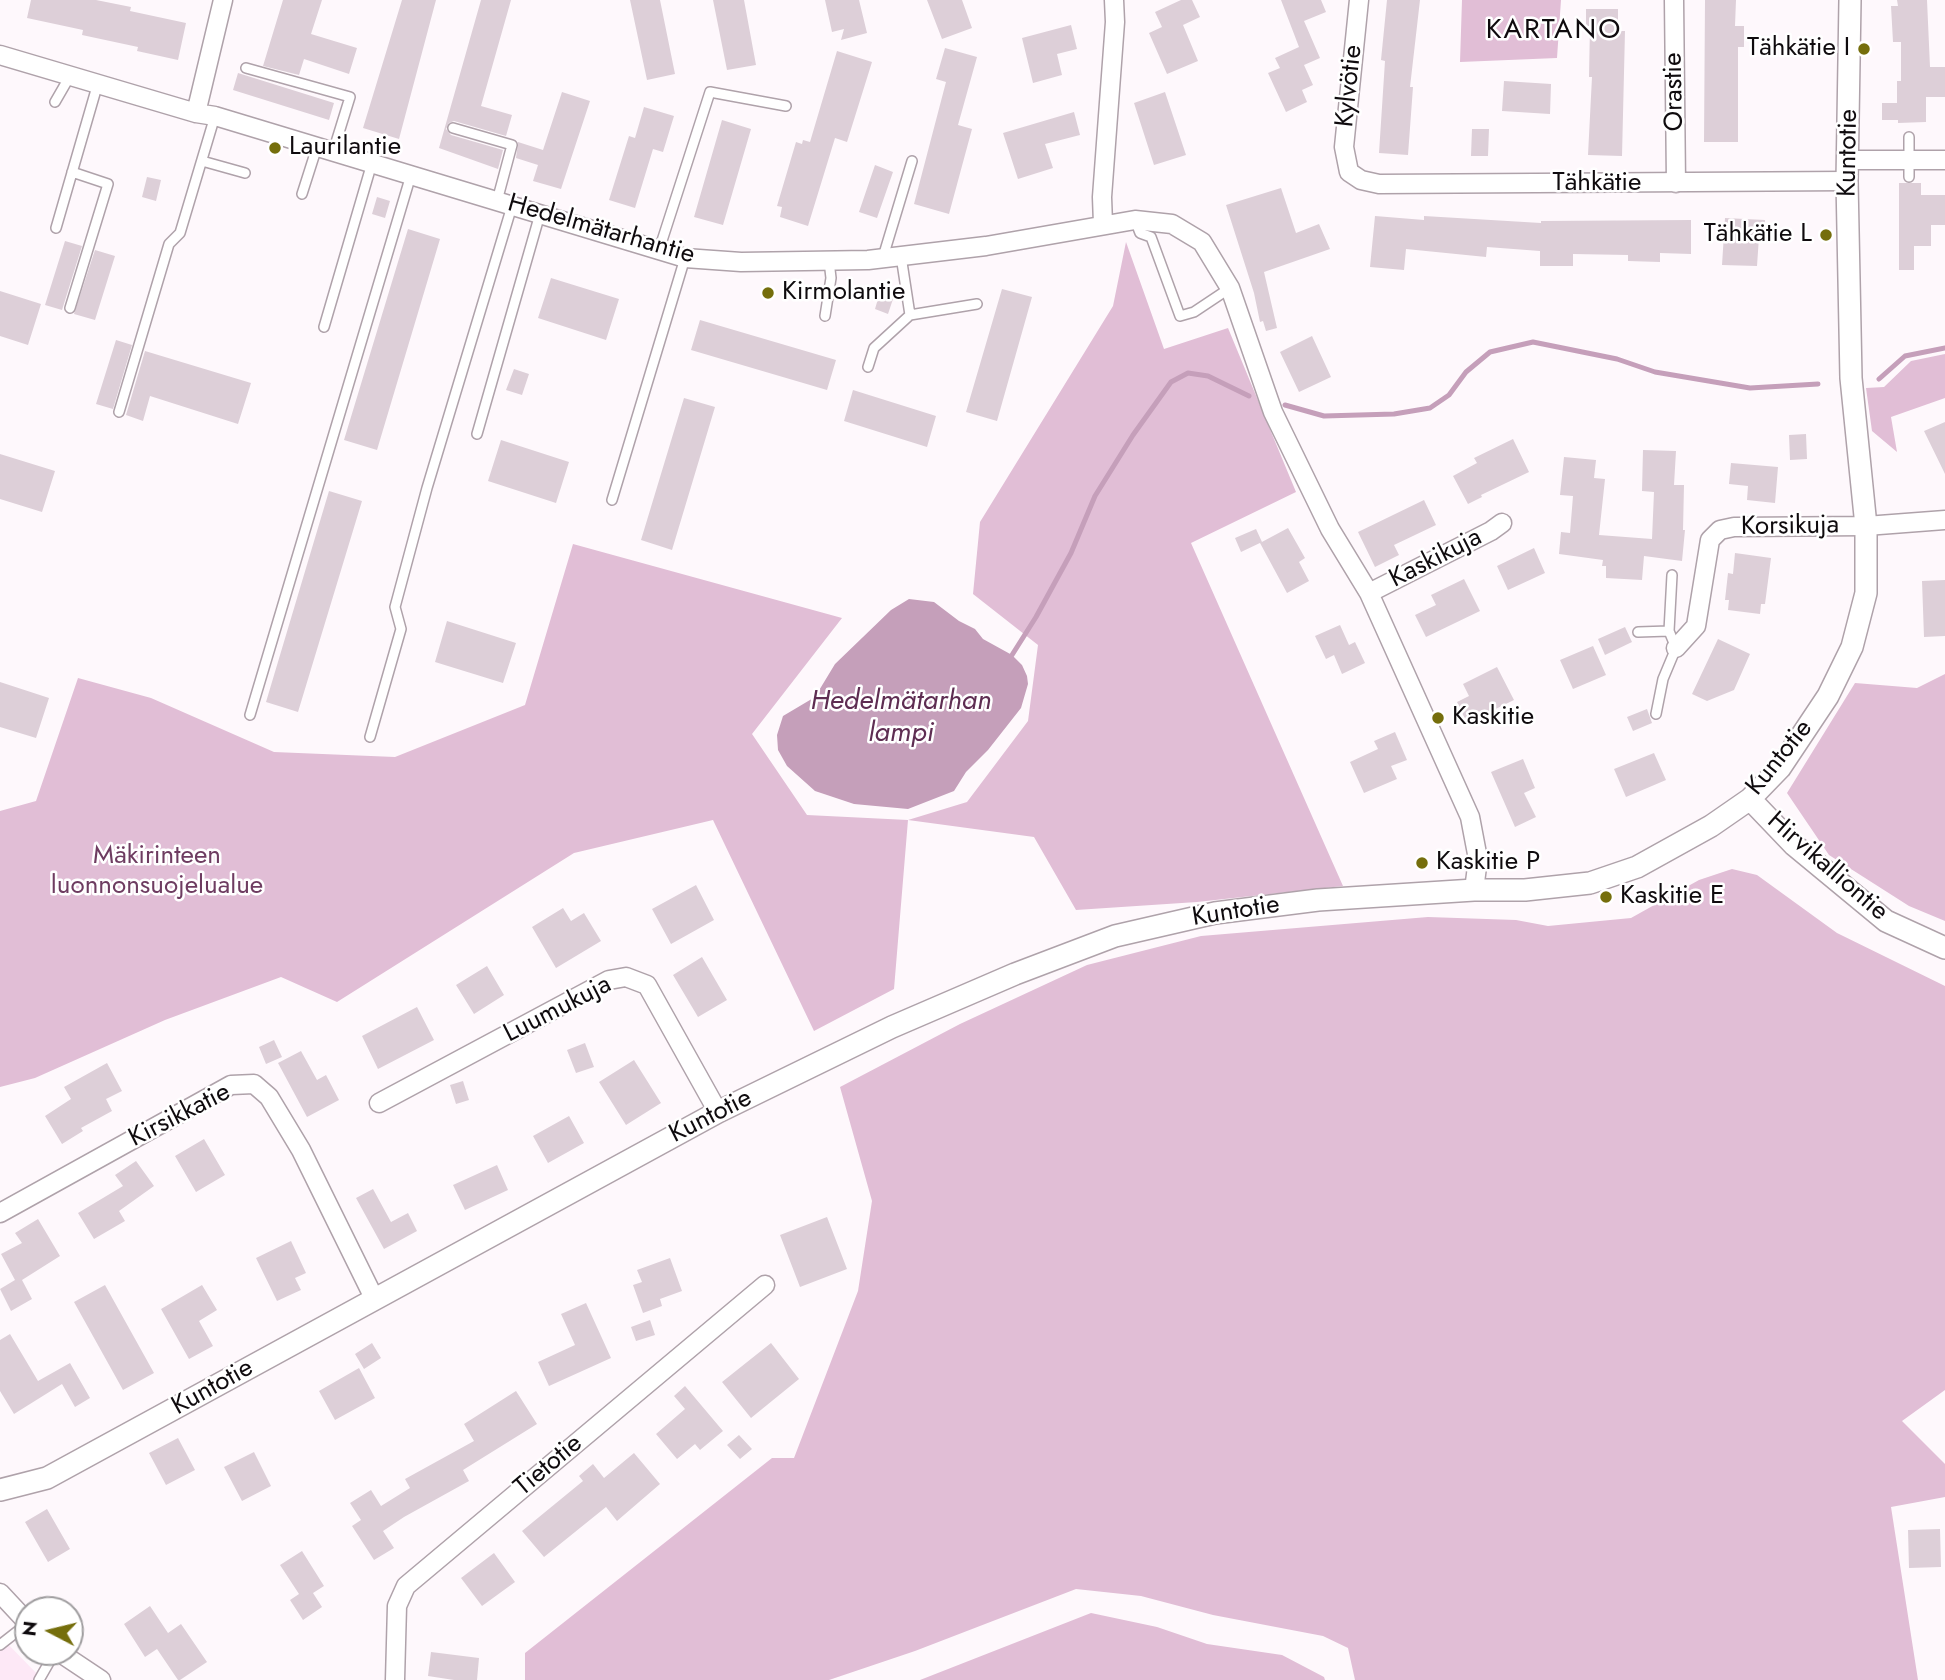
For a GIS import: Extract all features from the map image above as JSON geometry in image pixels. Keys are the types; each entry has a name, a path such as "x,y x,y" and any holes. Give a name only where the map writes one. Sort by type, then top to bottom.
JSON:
{"street":[{"path":"196,113 223,0"},
{"path":"1103,224 1102,197 1115,22 1114,0"},
{"name":"Kylvötie","path":"1349,172 1344,147 1359,0"},
{"name":"Orastie","path":"1674,0 1676,183"},
{"name":"Kuntotie","path":"0,1490 47,1478 718,1112 892,1027 1015,974 1115,936 1215,913 1292,903 1474,890 1525,890 1590,883 1637,867 1711,826 1750,799 1780,768 1828,696 1852,647 1866,593 1866,526 1851,378 1848,171 1850,0"},
{"name":"Hedelmätarhantie","path":"0,55 196,113 215,116 685,258 741,262 830,261 986,246 1135,219 1172,224 1202,242 1230,288 1273,412 1330,529 1370,593"},
{"name":"Tähkätie","path":"1349,172 1361,180 1379,184 1676,183 1909,168 1945,160"},
{"name":"Korsikuja","path":"1676,648 1696,626 1710,540 1720,530 1734,527 1866,526 1945,520"},
{"name":"Kaskikuja","path":"1370,593 1502,523"},
{"path":"1370,593 1471,817 1478,859 1474,890"},
{"name":"Hirvikalliontie","path":"1750,799 1794,845 1875,913 1886,921 1945,948"},
{"name":"Luumukuja","path":"380,1103 609,980 626,976 647,985 718,1112"},
{"name":"Kirsikkatie","path":"0,1213 231,1085 254,1084 269,1097 301,1150 375,1300"},
{"name":"Tietotie","path":"395,1680 397,1606 406,1586 765,1285"},
{"path":"0,1593 14,1608"},
{"path":"79,1666 101,1680"}],"lane":[{"path":"246,68 350,97 302,194"},
{"path":"55,102 70,76"},
{"path":"56,228 98,83"},
{"path":"659,250 710,92 786,106"},
{"path":"119,412 169,244 180,233 215,116"},
{"path":"370,737 401,629 395,607 504,203 512,145 453,128"},
{"path":"1909,137 1909,168"},
{"path":"202,161 245,173"},
{"path":"883,257 912,161"},
{"path":"324,327 372,163"},
{"path":"70,308 108,184 72,172"},
{"path":"250,715 411,175"},
{"path":"477,434 540,214"},
{"path":"1135,219 1140,233 1151,237 1180,316 1194,312 1230,288"},
{"path":"901,256 910,315"},
{"path":"612,500 685,258"},
{"path":"825,316 831,278 830,261"},
{"path":"868,366 874,348 910,315 978,304"},
{"path":"1656,714 1663,679 1676,648 1669,631 1672,575"},
{"path":"1638,632 1669,631"},
{"path":"0,1645 14,1634"}],"shaded area":[{"path":"0,1636 14,1650 14,1666 29,1666 43,1680 0,1680"}],"green space":[{"path":"1462,0 1561,0 1557,58 1460,62"},
{"path":"1126,242 1164,349 1228,328 1296,492 1191,543 1343,886 1197,902 1076,910 1034,837 908,820 967,802 1028,721 1038,645 973,594 980,522 1113,306"},
{"path":"1945,354 1945,398 1891,417 1897,452 1872,431 1866,388 1884,387 1911,361"},
{"name":"Mäkirinteen luonnonsuojelualue","path":"573,544 842,618 752,734 807,815 908,820 894,989 814,1031 713,820 574,853 337,1002 281,977 165,1020 35,1078 0,1087 0,811 36,801 78,678 151,698 274,752 395,757 525,705"},
{"path":"1945,674 1945,921 1909,906 1829,855 1787,793 1855,683 1917,688"},
{"path":"1732,869 1757,875 1837,933 1945,986 1945,1390 1902,1421 1945,1464 1945,1497 1891,1507 1918,1680 1355,1680 1348,1648 1323,1636 1213,1615 1141,1596 1076,1589 915,1651 829,1680 525,1680 525,1653 772,1458 794,1458 858,1291 872,1201 840,1087 960,1024 1087,965 1201,936 1428,917 1516,920 1548,926 1631,918 1699,880"},
{"path":"1091,1613 1157,1627 1207,1644 1282,1655 1325,1680 920,1680"}],"water":[{"name":"Hedelmätarhan lampi","path":"909,599 934,602 959,621 975,629 983,639 1012,655 1022,665 1027,676 1028,684 1021,708 988,750 966,772 954,791 908,809 854,804 815,791 787,766 778,750 777,735 783,716 815,697 835,664 891,610"}],"building":[{"path":"31,0 96,0 131,7 130,11 186,23 178,60 137,51 138,47 82,35 83,30 27,18"},
{"path":"283,0 322,0 311,34 357,48 349,74 304,59 299,75 263,66"},
{"path":"402,0 436,0 399,139 363,128"},
{"path":"481,0 511,0 481,106 512,115 506,136 454,121 449,123 446,129 451,135 503,150 498,169 439,148"},
{"path":"630,0 660,0 675,74 647,80"},
{"path":"713,0 744,0 756,65 727,70"},
{"path":"825,0 859,0 867,33 841,40 844,29 832,32"},
{"path":"927,0 962,0 972,28 942,39"},
{"path":"1181,0 1192,0 1200,17 1183,25 1198,61 1167,74 1149,33 1162,27 1155,12"},
{"path":"1281,0 1321,0 1326,12 1304,21 1320,58 1304,65 1313,85 1302,90 1307,102 1286,112 1268,73 1280,68 1275,58 1299,47"},
{"path":"1387,0 1420,0 1410,87 1413,87 1408,155 1379,153 1385,61 1381,60"},
{"path":"1705,0 1736,0 1735,26 1744,26 1744,47 1738,47 1738,142 1704,142"},
{"path":"1897,0 1927,0 1930,67 1945,67 1945,97 1926,97 1926,122 1898,123 1898,120 1882,120 1882,103 1897,103 1897,81 1901,81 1901,42 1893,42 1891,6 1898,6"},
{"path":"1586,9 1618,9 1618,31 1625,31 1622,156 1588,155 1592,77 1589,77 1590,26 1586,26"},
{"path":"1071,25 1077,49 1057,54 1062,75 1033,83 1022,38"},
{"path":"945,48 977,57 958,125 972,129 949,214 914,204 946,82 936,79"},
{"path":"837,51 872,62 847,142 835,138 808,226 780,217 782,207 777,206 796,142 810,142"},
{"path":"238,73 334,103 329,120 233,90"},
{"path":"1504,81 1551,84 1550,114 1502,111"},
{"path":"562,92 590,101 561,189 533,181 538,165 516,158 518,142 543,150"},
{"path":"1165,92 1186,155 1154,165 1134,103"},
{"path":"644,107 674,116 663,152 653,149 635,208 609,200 629,136 635,138"},
{"path":"1074,112 1080,135 1045,144 1053,168 1018,179 1003,133"},
{"path":"722,120 751,129 723,225 694,217"},
{"path":"1472,129 1489,129 1488,156 1471,156"},
{"path":"875,165 893,172 877,218 859,212"},
{"path":"147,177 161,180 156,201 142,197"},
{"path":"1899,183 1921,183 1921,195 1945,195 1945,225 1931,225 1931,246 1914,246 1914,270 1899,270"},
{"path":"1281,188 1296,233 1319,224 1330,249 1264,272 1277,328 1266,331 1263,321 1260,322 1254,293 1226,205"},
{"path":"377,197 390,201 385,218 372,214"},
{"path":"1375,216 1541,223 1691,220 1691,254 1660,253 1660,262 1628,261 1628,255 1573,254 1573,266 1540,266 1540,251 1487,247 1486,257 1406,249 1404,270 1370,267"},
{"path":"1725,218 1765,220 1764,237 1759,237 1757,266 1722,265"},
{"path":"408,229 440,239 377,450 344,440"},
{"path":"65,241 82,246 62,310 45,305"},
{"path":"95,250 115,256 95,320 74,314"},
{"path":"551,278 619,299 606,340 538,318"},
{"path":"1002,289 1032,297 997,421 966,412"},
{"path":"0,291 41,304 28,345 0,336"},
{"path":"880,292 894,296 888,314 875,309"},
{"path":"700,320 836,360 827,390 691,350"},
{"path":"1312,336 1331,377 1299,392 1280,352"},
{"path":"116,340 132,345 113,409 96,404"},
{"path":"145,351 251,383 238,424 150,396 143,421 126,415"},
{"path":"514,369 529,374 522,395 506,390"},
{"path":"853,390 936,416 927,447 844,421"},
{"path":"684,398 715,407 672,550 641,540"},
{"path":"1945,422 1945,474 1924,431"},
{"path":"1806,434 1807,459 1790,460 1789,435"},
{"path":"1513,439 1529,472 1468,504 1453,476 1477,463 1474,458"},
{"path":"501,440 569,462 556,503 488,481"},
{"path":"1643,450 1676,451 1674,485 1684,485 1685,530 1682,561 1644,556 1642,580 1606,578 1603,560 1559,554 1561,532 1570,533 1573,496 1560,495 1564,457 1596,460 1594,478 1605,479 1599,535 1652,539 1654,492 1642,491"},
{"path":"0,454 55,471 42,512 0,499"},
{"path":"1731,463 1778,467 1775,503 1747,500 1748,486 1729,484"},
{"path":"329,491 362,501 298,712 266,702"},
{"path":"1424,500 1436,525 1394,545 1399,555 1375,567 1358,532"},
{"path":"1288,528 1305,558 1299,562 1309,581 1287,593 1260,543"},
{"path":"1256,529 1262,542 1241,552 1235,538"},
{"path":"1534,548 1545,573 1508,590 1497,566"},
{"path":"1735,553 1771,558 1765,604 1761,604 1760,614 1728,610 1729,600 1725,600 1728,573 1733,574"},
{"path":"1464,579 1480,611 1426,637 1415,615 1436,605 1431,595"},
{"path":"1945,580 1945,636 1924,637 1922,581"},
{"path":"447,621 516,643 503,683 435,662"},
{"path":"1340,625 1349,645 1355,642 1365,663 1342,674 1334,655 1326,659 1315,636"},
{"path":"1625,627 1632,642 1605,655 1598,639"},
{"path":"1718,639 1750,654 1734,690 1707,701 1692,694"},
{"path":"1593,646 1606,675 1573,689 1560,660"},
{"path":"1497,667 1514,700 1467,723 1457,702 1469,696 1463,684"},
{"path":"0,682 49,698 36,738 0,727"},
{"path":"1647,709 1652,723 1633,731 1627,717"},
{"path":"1395,732 1407,760 1391,766 1397,779 1364,793 1350,762 1378,749 1374,741"},
{"path":"1654,753 1666,780 1626,797 1614,769"},
{"path":"1523,759 1535,788 1524,793 1536,817 1515,827 1491,772"},
{"path":"696,885 714,920 671,944 652,909"},
{"path":"563,908 571,921 584,913 601,941 556,968 532,927"},
{"path":"702,957 727,1000 698,1017 673,975"},
{"path":"487,966 504,995 474,1014 456,985"},
{"path":"417,1007 434,1040 378,1069 362,1036"},
{"path":"274,1040 282,1057 266,1064 259,1047"},
{"path":"585,1043 594,1067 576,1073 567,1050"},
{"path":"301,1051 317,1080 326,1075 339,1100 307,1117 278,1063"},
{"path":"634,1060 661,1103 626,1125 599,1082"},
{"path":"107,1063 122,1091 106,1099 112,1111 81,1128 83,1131 62,1144 45,1116 71,1099 64,1087"},
{"path":"463,1081 469,1100 456,1104 450,1085"},
{"path":"569,1116 584,1143 548,1163 533,1136"},
{"path":"204,1139 225,1175 196,1192 175,1156"},
{"path":"136,1161 154,1186 119,1211 125,1221 94,1239 78,1213 123,1186 115,1175"},
{"path":"497,1165 508,1190 465,1210 453,1185"},
{"path":"373,1189 391,1222 408,1213 417,1231 384,1249 356,1198"},
{"path":"827,1217 847,1269 800,1287 780,1235"},
{"path":"38,1219 60,1256 22,1280 32,1299 11,1311 0,1289 15,1280 1,1254 22,1243 15,1233"},
{"path":"291,1241 306,1273 295,1278 301,1290 277,1301 256,1258"},
{"path":"670,1258 682,1291 660,1299 662,1306 643,1313 633,1285 642,1282 637,1270"},
{"path":"105,1285 154,1373 123,1390 74,1302"},
{"path":"202,1285 217,1310 199,1321 213,1346 189,1359 161,1309"},
{"path":"586,1303 611,1358 549,1386 538,1362 575,1345 561,1314"},
{"path":"650,1320 655,1335 636,1341 631,1327"},
{"path":"10,1334 38,1381 70,1363 90,1398 75,1407 62,1384 14,1414 0,1391 0,1340"},
{"path":"372,1343 381,1358 364,1369 355,1354"},
{"path":"771,1343 799,1379 751,1418 722,1382"},
{"path":"359,1368 375,1398 335,1420 319,1391"},
{"path":"685,1386 723,1431 700,1450 695,1444 677,1459 656,1434 685,1409 674,1396"},
{"path":"516,1391 537,1424 463,1470 469,1481 383,1531 394,1548 374,1560 352,1526 361,1520 350,1503 371,1490 381,1506 410,1488 405,1479 474,1441 464,1424"},
{"path":"739,1435 752,1449 740,1459 727,1445"},
{"path":"178,1438 195,1470 166,1485 149,1453"},
{"path":"254,1452 271,1486 242,1501 224,1467"},
{"path":"634,1453 660,1484 617,1521 606,1507 544,1557 522,1531 583,1481 579,1476 593,1464 604,1478"},
{"path":"47,1509 70,1549 48,1562 25,1522"},
{"path":"1940,1529 1941,1567 1909,1568 1908,1530"},
{"path":"302,1551 324,1586 313,1593 322,1607 303,1620 290,1600 299,1594 280,1565"},
{"path":"494,1553 515,1582 482,1606 461,1578"},
{"path":"150,1606 168,1633 181,1624 207,1662 178,1680 157,1649 145,1657 124,1624"},
{"path":"431,1652 479,1658 477,1680 428,1676"}],"waterway":[{"path":"1285,405 1324,416 1394,414 1430,408 1449,395 1466,372 1490,352 1533,342 1617,359 1655,372 1750,388 1818,384"},
{"path":"1879,379 1905,356 1945,348"},
{"path":"1012,655 1071,553 1095,496 1133,435 1171,382 1188,373 1208,376 1249,396"}],"place":[{"name":"Tähkätie I","path":"1864,49"},
{"name":"Laurilantie","path":"275,148"},
{"name":"Tähkätie L","path":"1826,235"},
{"name":"Kirmolantie","path":"768,293"},
{"name":"Kaskitie","path":"1438,718"},
{"name":"Kaskitie P","path":"1422,863"},
{"name":"Kaskitie E","path":"1606,897"}],"district":[{"name":"KARTANO","path":"1554,31"}]}
